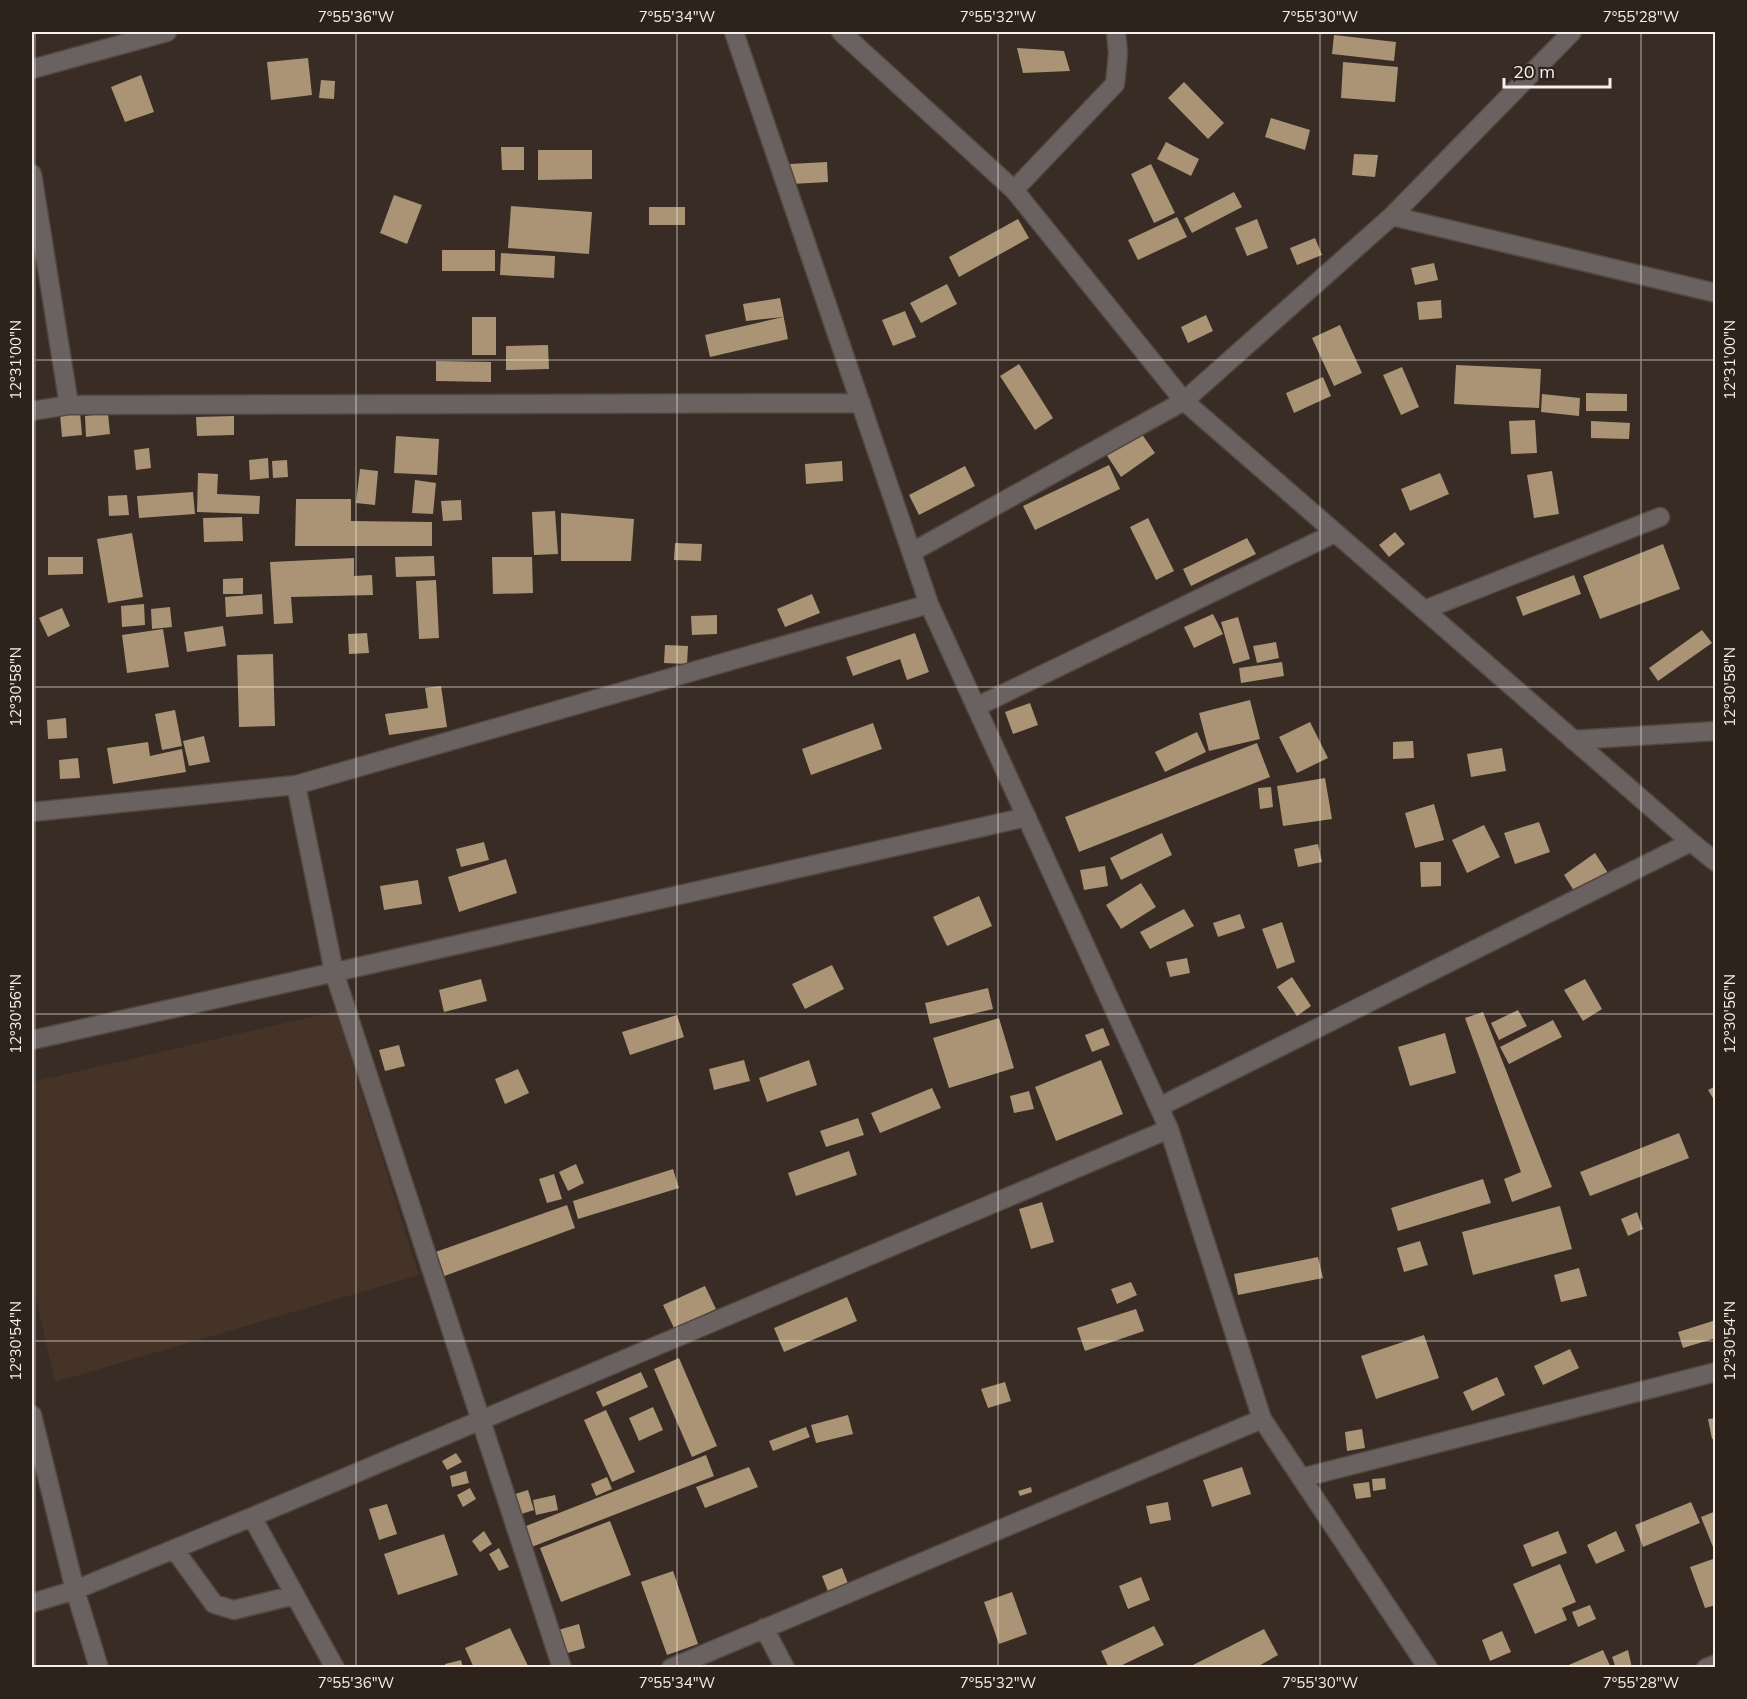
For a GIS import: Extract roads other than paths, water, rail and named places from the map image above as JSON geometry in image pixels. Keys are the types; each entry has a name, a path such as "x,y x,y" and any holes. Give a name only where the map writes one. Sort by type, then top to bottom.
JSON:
{"street":[{"path":"32,69 167,32"},
{"path":"734,32 929,604 1169,1129 1262,1419 1428,1668"},
{"path":"841,32 1014,190 1184,401 1716,862"},
{"path":"1014,190 1115,84 1119,53 1116,32"},
{"path":"912,552 1184,401 1392,216 1572,32"},
{"path":"32,174 69,405"},
{"path":"1392,216 1714,291"},
{"path":"32,411 69,405 861,403"},
{"path":"1424,610 1660,517"},
{"path":"976,707 1335,533"},
{"path":"32,812 296,785 929,604"},
{"path":"1573,740 1716,731"},
{"path":"296,785 334,972 562,1668"},
{"path":"32,1040 1027,817"},
{"path":"1159,1107 1691,842"},
{"path":"32,1603 75,1590 174,1549 1169,1129"},
{"path":"1301,1478 1716,1372"},
{"path":"32,1415 75,1590 99,1668"},
{"path":"671,1668 1262,1419"},
{"path":"252,1516 335,1668"},
{"path":"174,1549 214,1604 234,1610 295,1595"},
{"path":"764,1628 785,1668"},
{"path":"1706,1668 1716,1664"}]}
